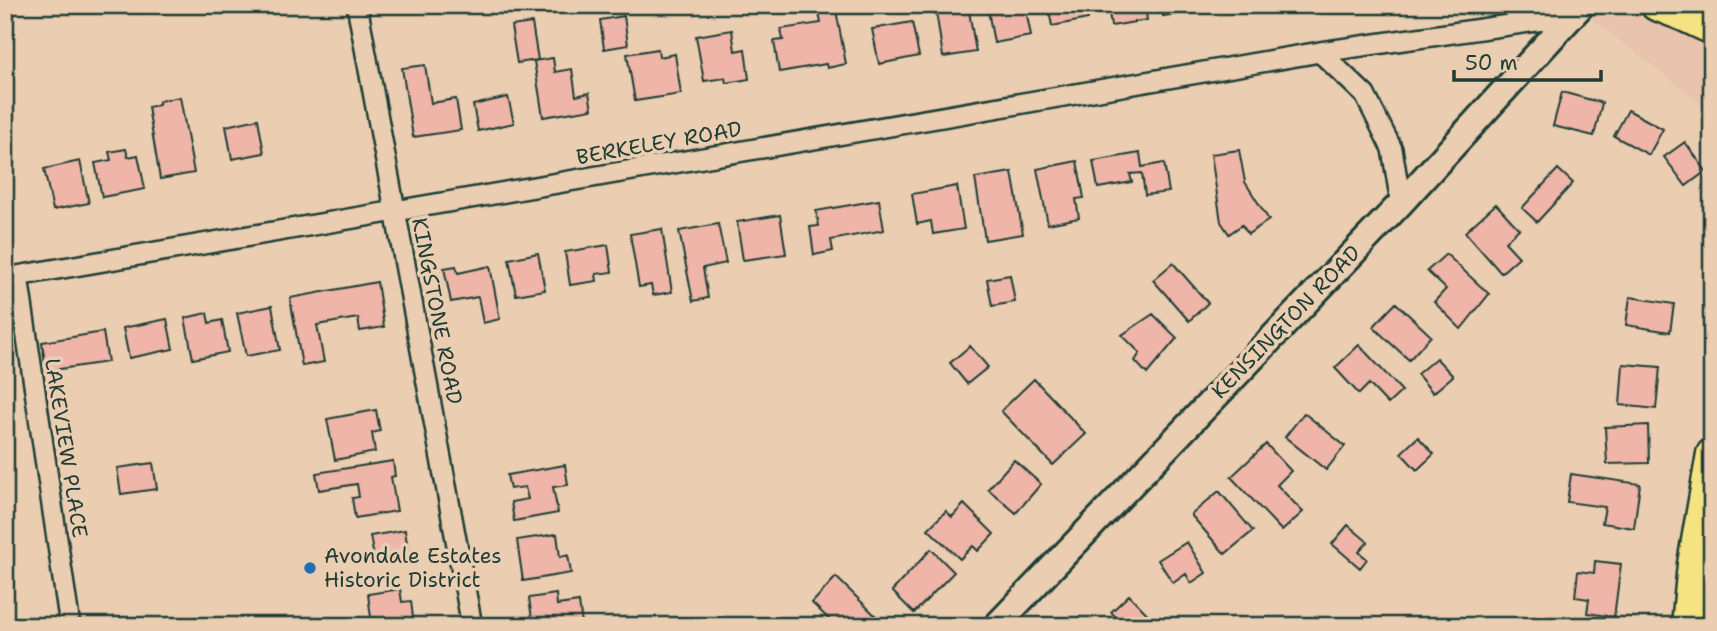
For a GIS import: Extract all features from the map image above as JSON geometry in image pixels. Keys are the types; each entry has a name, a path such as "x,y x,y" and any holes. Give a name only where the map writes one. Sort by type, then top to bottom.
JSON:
{"main road":[{"path":"1656,5 1712,29"},
{"path":"1687,626 1693,564 1712,454"}],"street":[{"name":"KINGSTONE ROAD","path":"357,5 472,626"},
{"path":"1697,5 1712,7"},
{"name":"BERKELEY ROAD","path":"11,278 1320,52 1577,11"},
{"name":"KENSINGTON ROAD","path":"996,626 1401,202 1577,11"},
{"path":"1320,52 1365,94 1392,149 1401,202"},
{"name":"LAKEVIEW PLACE","path":"11,278 70,626"}],"shaded area":[{"path":"1712,5 1712,112 1576,7"}],"building":[{"path":"935,5 968,5 976,52 943,57"},
{"path":"987,5 1025,5 1031,36 994,43"},
{"path":"1048,5 1085,5 1088,19 1052,26"},
{"path":"1108,5 1145,5 1147,20 1111,26"},
{"path":"1162,5 1203,5 1204,10 1163,16"},
{"path":"836,10 846,64 827,68 826,64 779,72 774,41 783,40 781,29 821,23 819,13"},
{"path":"624,16 628,45 604,49 600,20"},
{"path":"912,22 919,56 879,64 872,29"},
{"path":"532,23 538,60 517,63 511,26"},
{"path":"732,30 735,51 745,49 749,79 726,83 725,78 704,81 696,36"},
{"path":"658,49 659,57 675,54 681,94 635,101 627,54"},
{"path":"553,58 555,72 572,69 576,96 589,93 592,109 543,117 534,61"},
{"path":"425,65 431,103 456,99 461,130 413,137 402,68"},
{"path":"1562,92 1602,103 1594,136 1553,126"},
{"path":"180,97 194,173 160,179 148,107 159,105 159,101"},
{"path":"508,97 514,123 478,131 473,105"},
{"path":"1628,110 1663,129 1649,155 1614,136"},
{"path":"258,119 264,153 232,159 226,126"},
{"path":"1685,142 1706,171 1686,186 1664,157"},
{"path":"126,149 128,157 138,155 145,189 102,197 95,163 111,160 109,152"},
{"path":"1239,150 1245,182 1269,220 1248,234 1242,225 1229,234 1221,222 1211,154"},
{"path":"1140,153 1142,167 1164,163 1169,192 1145,195 1142,173 1130,174 1132,182 1098,188 1093,161"},
{"path":"80,161 89,203 53,210 44,169"},
{"path":"1077,161 1084,198 1076,199 1079,218 1048,224 1037,169"},
{"path":"1558,169 1573,183 1537,222 1522,208"},
{"path":"1012,172 1023,234 985,240 975,178"},
{"path":"957,186 964,229 933,234 931,221 917,224 912,194"},
{"path":"879,200 884,230 831,240 833,251 814,255 810,227 819,226 816,211"},
{"path":"1496,204 1519,229 1505,242 1519,257 1501,273 1465,232"},
{"path":"780,215 786,254 743,260 737,222"},
{"path":"718,224 726,263 703,268 708,298 693,301 679,231"},
{"path":"662,229 672,292 653,295 651,285 639,287 630,234"},
{"path":"608,245 612,272 596,274 597,281 570,285 565,252"},
{"path":"538,253 545,290 516,295 509,259"},
{"path":"1446,254 1489,294 1461,329 1434,302 1446,289 1427,271"},
{"path":"1173,263 1208,303 1189,321 1153,280"},
{"path":"456,266 458,273 490,266 500,319 483,323 478,297 451,302 444,268"},
{"path":"1010,275 1015,302 992,306 987,279"},
{"path":"377,282 384,327 360,331 358,318 317,325 324,362 302,366 290,298"},
{"path":"1630,297 1674,304 1670,332 1626,325"},
{"path":"1396,303 1431,336 1409,360 1373,327"},
{"path":"272,306 280,350 246,356 237,313"},
{"path":"207,313 209,323 222,320 228,352 193,359 185,318"},
{"path":"1153,314 1177,338 1147,374 1135,361 1140,353 1122,335"},
{"path":"167,319 173,349 129,358 123,328"},
{"path":"103,332 108,362 46,371 42,342"},
{"path":"1359,345 1402,391 1388,404 1369,384 1359,394 1335,368"},
{"path":"970,346 988,367 967,384 950,363"},
{"path":"1436,358 1453,376 1433,393 1417,374"},
{"path":"1623,364 1660,367 1656,409 1620,405"},
{"path":"1034,379 1086,434 1053,465 1001,411"},
{"path":"376,410 380,431 372,433 375,452 335,460 327,419"},
{"path":"1304,413 1345,446 1326,470 1285,437"},
{"path":"1648,425 1649,463 1607,464 1605,427"},
{"path":"1418,437 1434,454 1417,470 1401,453"},
{"path":"1266,444 1291,471 1277,485 1303,512 1282,531 1231,477"},
{"path":"1014,460 1041,484 1016,513 988,489"},
{"path":"393,461 395,476 391,477 397,511 355,518 352,498 359,497 357,484 319,490 316,473"},
{"path":"153,463 157,489 121,494 117,468"},
{"path":"565,465 568,485 553,487 558,513 514,521 511,502 528,499 525,487 510,489 507,475"},
{"path":"1571,474 1640,484 1634,528 1602,523 1605,507 1567,502"},
{"path":"1219,491 1253,531 1225,554 1191,515"},
{"path":"964,504 994,534 978,551 973,546 960,559 928,529 946,511 952,517"},
{"path":"1348,525 1368,542 1359,552 1367,559 1360,568 1332,544"},
{"path":"405,530 409,557 375,563 370,536"},
{"path":"557,534 560,557 568,555 571,573 523,581 517,540"},
{"path":"1187,542 1206,573 1191,583 1186,574 1173,583 1158,560"},
{"path":"931,549 954,572 914,613 892,591"},
{"path":"1595,561 1621,564 1614,617 1587,613 1589,599 1575,597 1578,571 1594,573"},
{"path":"836,577 886,626 846,626 838,619 834,624 812,603"},
{"path":"400,589 402,602 411,601 414,626 372,626 368,594"},
{"path":"556,594 557,605 579,602 582,624 533,626 529,598"},
{"path":"6,595 11,626 5,626"},
{"path":"1129,595 1159,626 1124,626 1111,612"}],"place":[{"name":"Avondale Estates Historic District","path":"310,568"}]}
